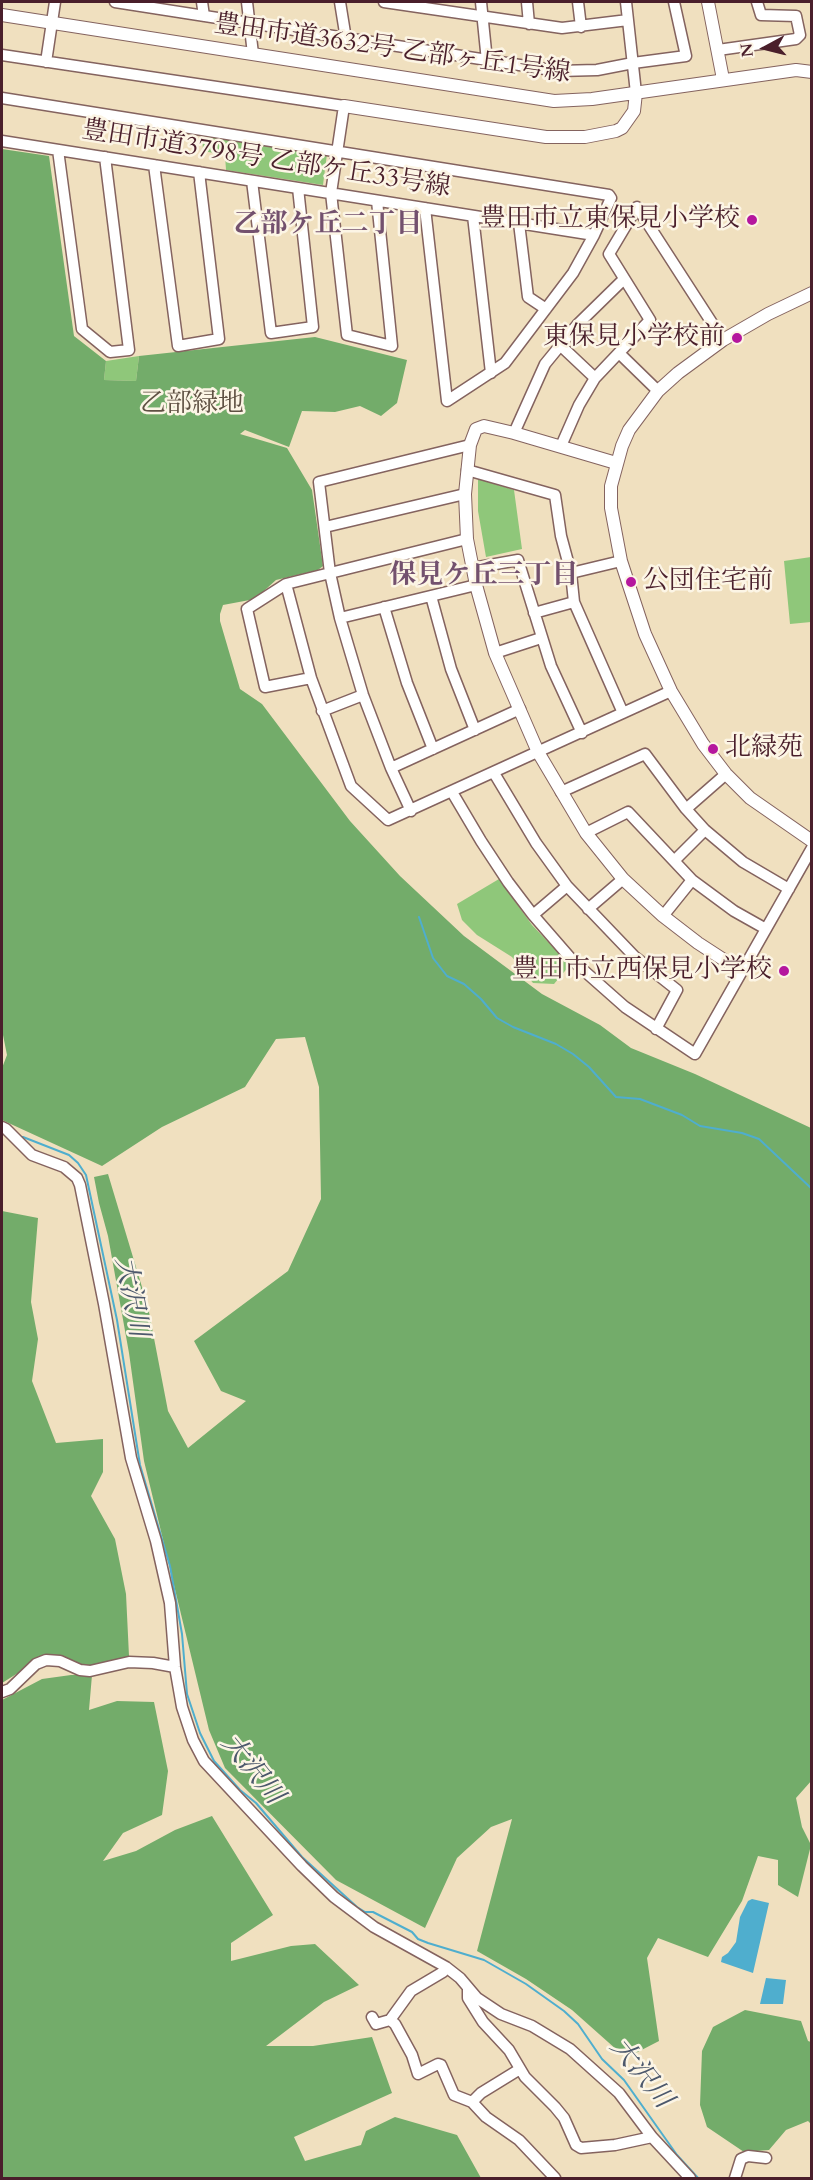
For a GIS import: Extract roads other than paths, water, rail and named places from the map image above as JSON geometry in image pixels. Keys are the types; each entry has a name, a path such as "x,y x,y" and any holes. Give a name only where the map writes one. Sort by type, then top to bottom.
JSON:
{"street":[{"path":"46,62 56,2"},
{"path":"115,2 150,4 249,24 558,71 597,70 686,56 674,2"},
{"path":"202,2 204,16"},
{"path":"247,2 253,54"},
{"path":"340,2 346,39"},
{"path":"384,2 433,5 483,17 562,28 628,20"},
{"path":"481,2 487,61"},
{"path":"527,2 529,24"},
{"path":"578,2 580,27"},
{"path":"2,55 546,136 585,137 616,131 634,111 636,93 626,2"},
{"path":"708,2 723,79"},
{"path":"718,50 796,39 800,35 796,16 761,15 757,2"},
{"name":"豊田市道3632号 乙部ヶ丘1号線","path":"2,15 554,101 592,99 796,70 812,72"},
{"path":"2,98 609,195 611,198 594,235 573,273 505,363 447,401 425,208"},
{"path":"344,106 331,193 347,335 392,346 377,201"},
{"name":"豊田市道3798号 乙部ケ丘33号線","path":"2,141 594,235"},
{"path":"58,150 82,329 110,352 129,350 105,157"},
{"path":"154,165 178,346 219,339 199,172"},
{"path":"252,181 271,333 314,327 298,188"},
{"path":"561,446 579,405 595,378 650,320 623,280 609,254 637,207 723,340"},
{"path":"473,216 491,373"},
{"path":"519,223 528,297 546,309"},
{"path":"514,433 540,372 577,325 623,280"},
{"path":"812,293 768,314 723,340 678,373 658,391 629,430 616,463 611,486 611,508 621,561 645,634 671,691 703,744 726,774 750,798 812,841"},
{"path":"560,345 595,378"},
{"path":"619,353 658,391"},
{"path":"616,463 514,433 484,426 476,429 470,445 465,494 467,540 476,585 495,652 538,752 586,833 624,879 663,916 698,943 741,971"},
{"path":"411,811 391,768 363,695 340,618 330,573 319,482 470,445"},
{"path":"467,470 555,495 561,536 572,573 574,602 623,713"},
{"path":"325,527 465,494"},
{"path":"310,678 265,687 247,609 286,584 467,540"},
{"path":"473,568 518,560 551,666 582,733"},
{"path":"572,573 621,561"},
{"path":"286,584 310,678 351,786 388,820 671,691"},
{"path":"340,618 476,585"},
{"path":"431,596 451,669 475,730"},
{"path":"534,613 574,602"},
{"path":"384,607 407,683 433,749"},
{"path":"495,652 541,638"},
{"path":"322,711 363,695"},
{"path":"391,768 520,710"},
{"path":"561,792 645,754 686,809 705,830 743,862 789,889"},
{"path":"494,773 536,843 567,886 634,956 677,990 656,1029"},
{"path":"686,809 726,774"},
{"path":"452,792 481,841 532,915 573,961 625,1007 695,1054 812,848"},
{"path":"586,833 628,812 692,880 734,911 766,929"},
{"path":"674,861 705,830"},
{"path":"588,909 624,879"},
{"path":"663,916 692,880"},
{"path":"532,915 567,886"},
{"path":"2,1127 32,1155 64,1167 77,1178 80,1185 105,1304 131,1458 156,1541 170,1603 182,1707 189,1730 204,1761 334,1898 374,1927 446,1967 460,1978 477,1998 501,2014 532,2026 570,2049 619,2093 652,2137 690,2178"},
{"path":"2,1692 10,1689 36,1664 46,1660 60,1661 80,1670 90,1671 129,1662 176,1667"},
{"path":"372,2017 376,2024 390,2020 411,1991 443,1972 446,1967"},
{"path":"460,1978 469,1989 468,1998 478,2014 509,2050 530,2083 564,2118 576,2145 581,2148 615,2145 652,2137"},
{"path":"390,2020 407,2046 418,2074 438,2064 441,2065 454,2094 472,2102 486,2117 519,2140 555,2178"},
{"path":"472,2102 481,2093 520,2069"},
{"path":"735,2178 741,2159 748,2156 766,2158"}],"water":[{"path":"752,1899 769,1903 753,1973 721,1962 722,1957 736,1942 740,1917 748,1901"},
{"path":"766,1978 786,1980 783,2004 760,2004"}],"waterway":[{"path":"419,917 433,958 447,976 464,984 497,1018 573,1054 589,1067 616,1097 640,1099 682,1115 700,1126 742,1133 759,1139 812,1189"},
{"name":"大沢川","path":"19,1137 69,1155 86,1175 117,1320 140,1465 170,1566 182,1634 187,1694 200,1733 214,1761 240,1790 256,1803 302,1857 357,1907 365,1912 373,1912 412,1932 418,1939 484,1960 526,1984 564,2011 578,2024 602,2059 624,2080 677,2155 698,2178"}],"place":[{"name":"豊田市立東保見小学校","path":"752,220"},
{"name":"東保見小学校前","path":"737,338"},
{"name":"公団住宅前","path":"631,582"},
{"name":"北緑苑","path":"713,749"},
{"name":"豊田市立西保見小学校","path":"784,971"}],"district":[{"name":"乙部ケ丘二丁目","path":"328,226"},
{"name":"保見ケ丘三丁目","path":"484,577"}],"park label":[{"name":"乙部緑地","path":"192,405"}]}
